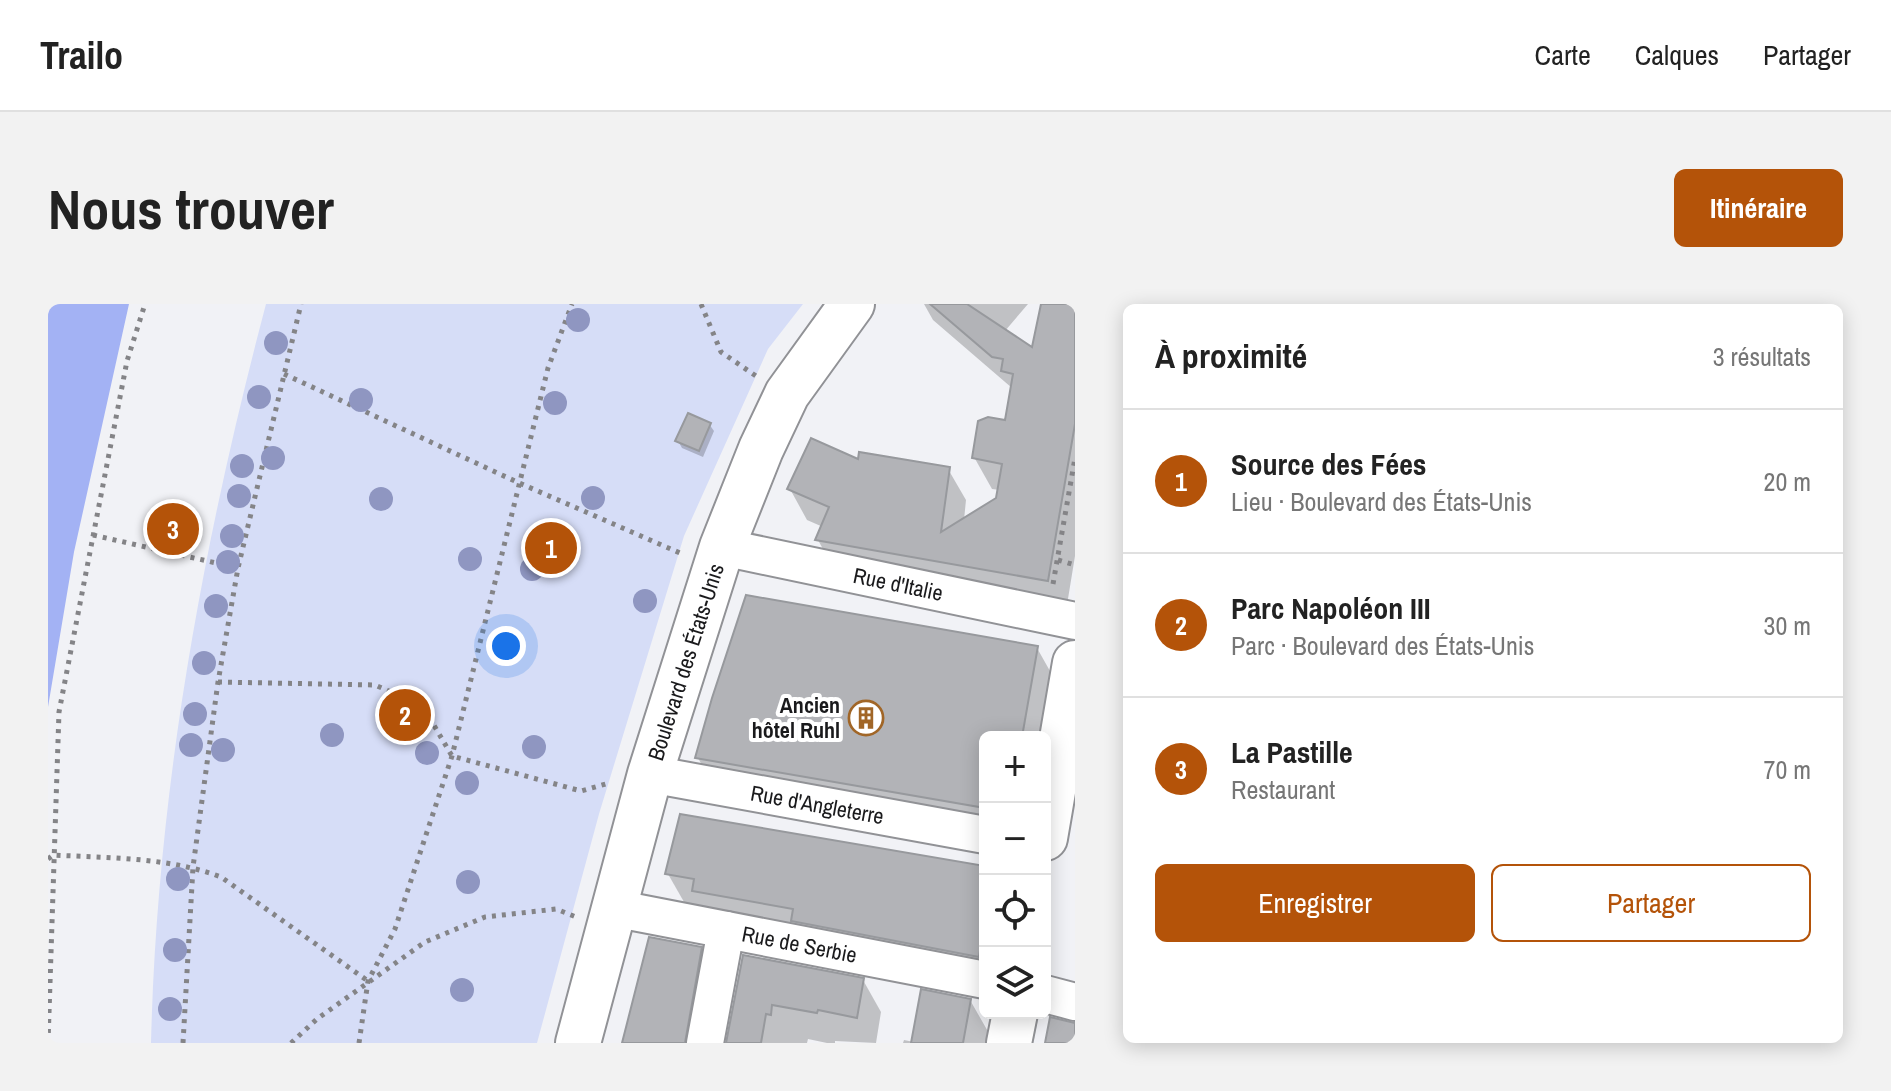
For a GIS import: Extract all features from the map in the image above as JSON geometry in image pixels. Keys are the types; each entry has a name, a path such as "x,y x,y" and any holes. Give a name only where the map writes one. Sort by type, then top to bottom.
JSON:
{"main road":[{"name":"Boulevard des États-Unis","path":"578,1043 650,774 716,564 761,449 787,394 852,304"},
{"path":"1051,803 1075,663"},
{"path":"1009,1043 1014,1019"}],"street":[{"name":"Rue d'Italie","path":"716,564 1075,621"},
{"name":"Rue d'Angleterre","path":"650,774 979,834"},
{"name":"Rue de Serbie","path":"609,920 726,930 979,979"},
{"path":"705,1043 726,930"},
{"path":"1051,996 1075,1002"}],"path":[{"path":"48,1043 50,857 59,712 127,361 145,304"},
{"path":"183,1043 193,867 218,682 238,568 301,304"},
{"path":"359,1043 368,981 395,929 452,756 517,482 548,368 572,304"},
{"path":"701,304 721,352 760,379"},
{"path":"284,374 685,556 680,572 716,564"},
{"path":"1052,588 1075,458"},
{"path":"93,535 238,568"},
{"path":"1058,560 1075,565"},
{"path":"218,682 375,685 400,696 432,722 452,756 581,791 650,774"},
{"path":"50,857 141,860 193,867 221,877 368,981"},
{"path":"291,1043 317,1019 425,942 485,917 556,909 609,920"}],"shaded area":[{"path":"266,304 803,304 768,349 684,536 599,814 537,1043 151,1043 162,856 187,670 222,486"}],"water":[{"path":"48,304 129,304 74,552 48,707"}],"building":[{"path":"930,304 967,304 1032,347 1041,304 1075,304 1075,424 1048,581 815,540 829,507 787,489 811,438 858,459 859,452 950,467 941,532 996,498 1002,464 972,458 978,421 988,417 1005,420 1013,374 1001,371 1003,359 992,357"},
{"path":"688,413 711,423 699,451 675,441"},
{"path":"161,512 190,519 184,545 156,540"},
{"name":"Ancien hôtel Ruhl","path":"746,595 1038,646 1023,731 979,731 979,807 695,758"},
{"path":"680,814 979,865 979,957 791,921 793,909 692,891 694,879 665,874"},
{"path":"649,937 702,947 685,1043 622,1043"},
{"path":"743,955 864,978 857,1018 772,1005 771,1015 766,1014 761,1043 726,1043"},
{"path":"921,989 971,999 963,1043 911,1043"},
{"path":"1051,1017 1075,1023 1075,1043 1045,1043"}],"place":[{"name":"La Pastille","path":"173,529"},
{"name":"Source des Fées","path":"551,548"},
{"name":"Parc Napoléon III","path":"405,715"},
{"name":"Ancien hôtel Ruhl","path":"866,718"}]}
